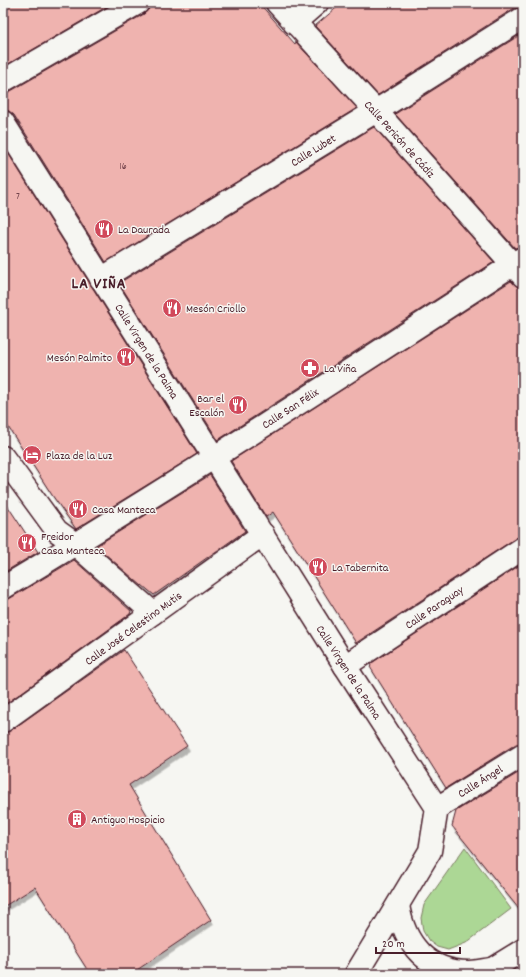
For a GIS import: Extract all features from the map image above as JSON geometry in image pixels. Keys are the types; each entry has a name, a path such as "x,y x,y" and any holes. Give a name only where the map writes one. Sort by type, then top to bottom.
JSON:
{"street":[{"path":"3,81 138,3"},
{"name":"Calle Pericón de Cádiz","path":"277,3 520,266"},
{"path":"294,23 317,3"},
{"name":"Calle Lubet","path":"101,280 376,111 523,18"},
{"name":"Calle Virgen de la Palma","path":"3,122 345,666 438,808"},
{"name":"Calle San Félix","path":"3,588 520,266"},
{"path":"3,457 57,531 75,544 153,613"},
{"name":"Calle José Celestino Mutis","path":"3,721 263,534"},
{"name":"Calle Paraguay","path":"345,666 523,548"},
{"name":"Calle Ángel","path":"438,808 523,754"},
{"path":"356,974 430,851 438,808"},
{"path":"398,905 400,919 407,936 416,950 426,959 450,970 487,972 523,950"}],"green space":[{"path":"465,847 511,909 466,943 448,950 437,947 429,941 423,931 421,918 424,905"}],"building":[{"path":"3,3 113,3 3,67"},
{"path":"150,3 259,3 295,44 296,42 357,108 106,262 14,115 9,111 3,110 3,93 9,92 144,14 149,9"},
{"path":"342,3 523,3 523,6 516,7 378,95 315,26"},
{"path":"523,33 523,246 515,248 395,114"},
{"path":"374,127 494,262 218,440 119,283"},
{"path":"3,145 197,454 76,529 3,419"},
{"path":"511,281 519,288 523,288 523,536 516,538 356,643 273,512 266,517 231,461"},
{"path":"210,475 245,531 154,595 96,546"},
{"path":"3,499 38,552 3,573"},
{"path":"74,560 131,611 130,614 3,706 3,600 9,599"},
{"path":"523,563 523,743 516,744 446,788 370,667 370,664"},
{"name":"Antiguo Hospicio","path":"124,650 187,746 129,785 211,920 131,974 90,974 35,887 3,907 3,733 10,731"},
{"path":"523,770 523,914 452,826 456,811"}],"place":[{"name":"La Daurada","path":"104,229"},
{"name":"Mesón Criollo","path":"172,308"},
{"name":"Mesón Palmito","path":"126,357"},
{"name":"La Viña","path":"310,368"},
{"name":"Bar el Escalón","path":"238,405"},
{"name":"Plaza de la Luz","path":"32,455"},
{"name":"Casa Manteca","path":"78,509"},
{"name":"Freidor Casa Manteca","path":"27,543"},
{"name":"La Tabernita","path":"318,567"},
{"name":"Antiguo Hospicio","path":"77,819"}],"district":[{"name":"LA VIÑA","path":"99,282"}]}
